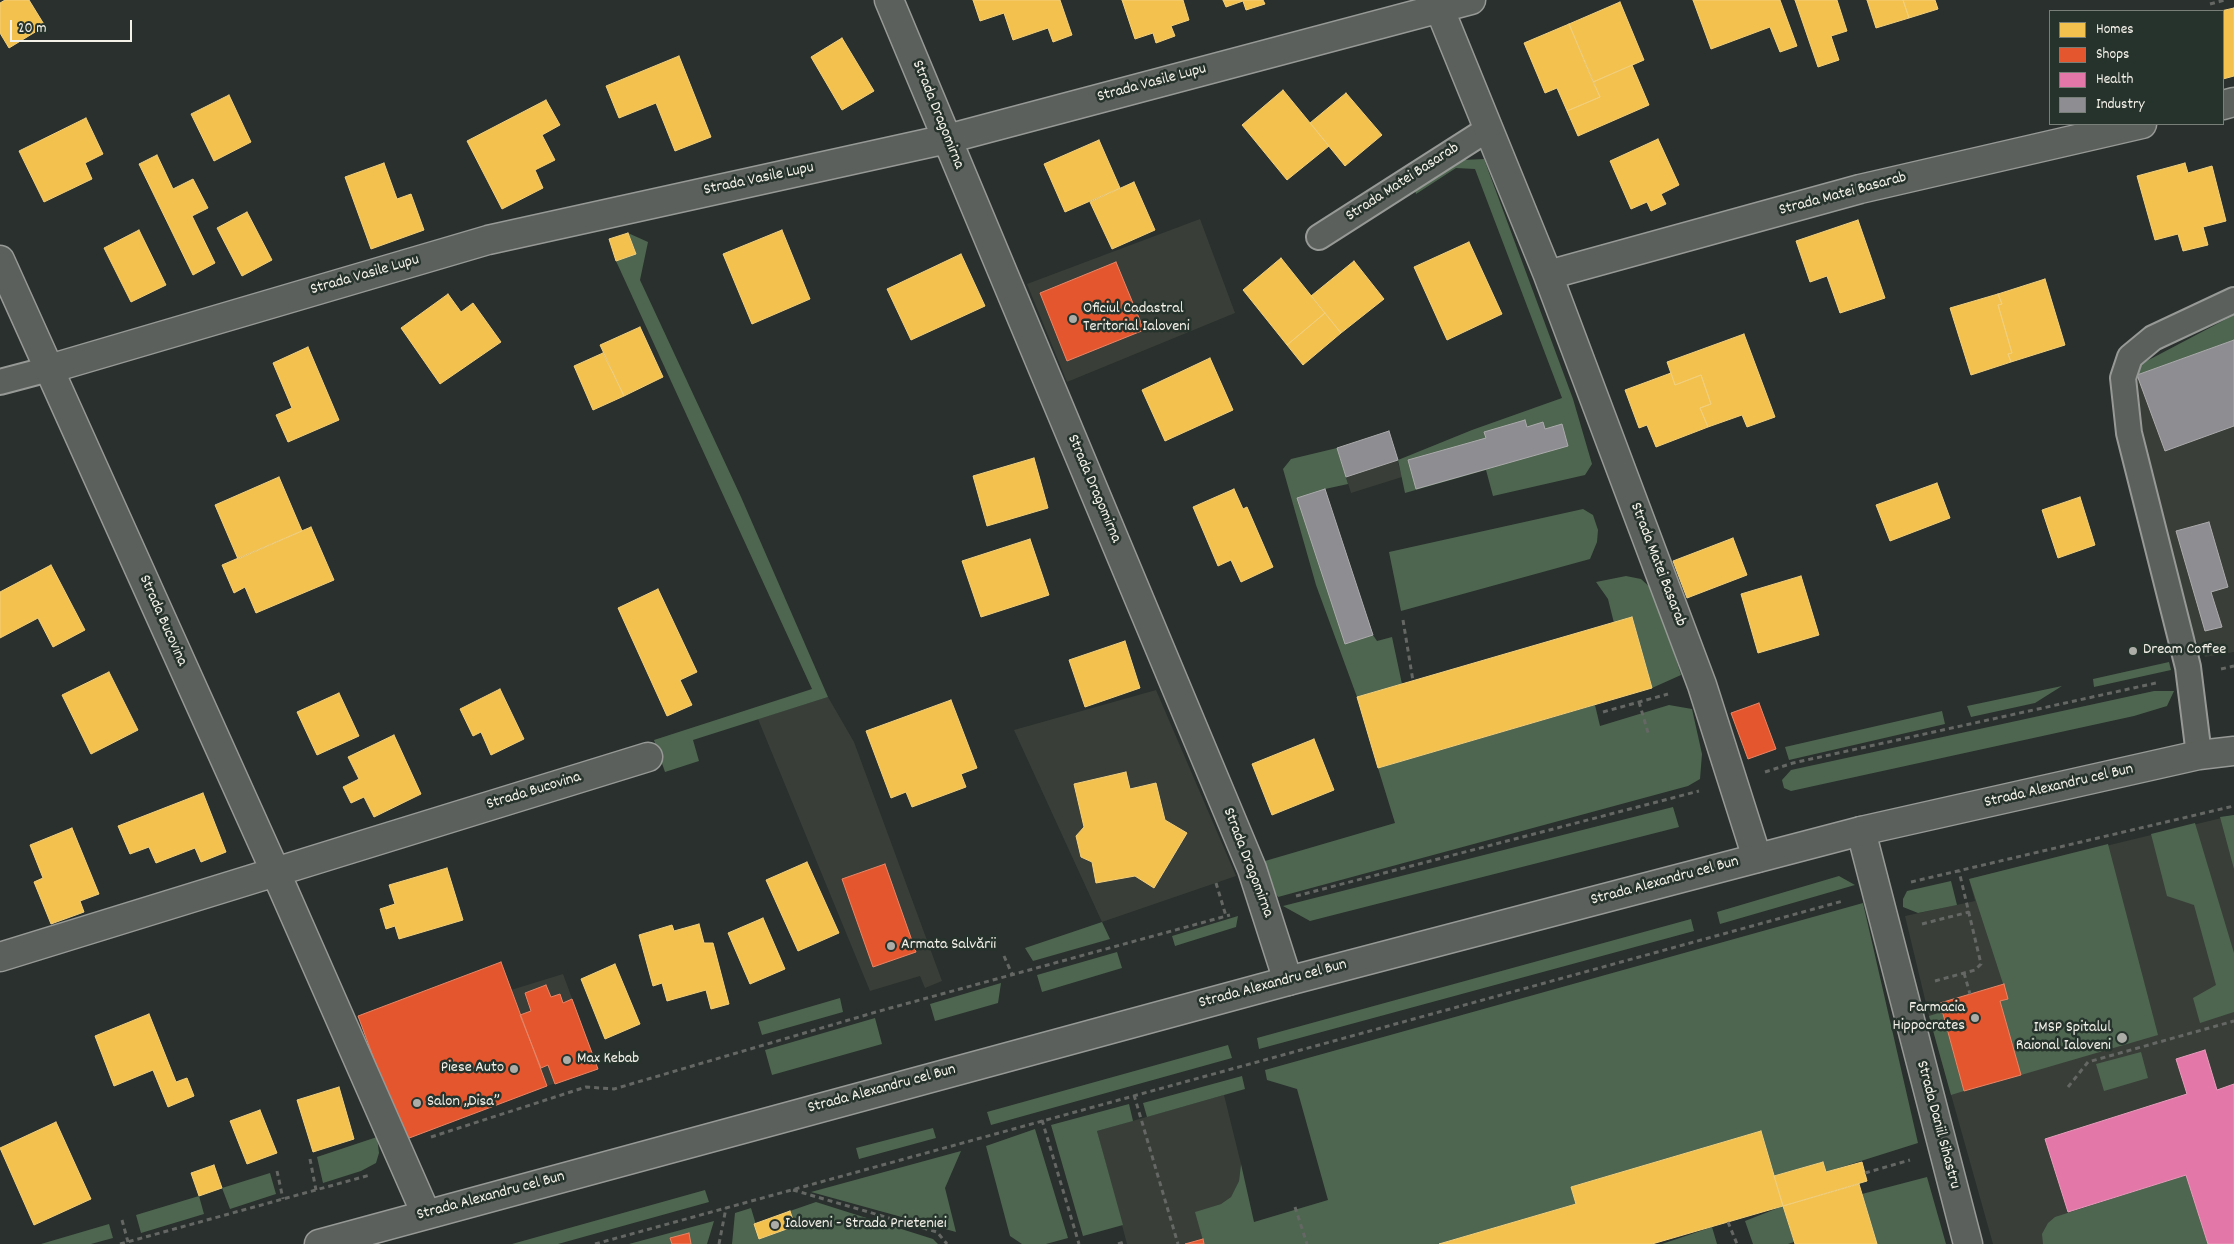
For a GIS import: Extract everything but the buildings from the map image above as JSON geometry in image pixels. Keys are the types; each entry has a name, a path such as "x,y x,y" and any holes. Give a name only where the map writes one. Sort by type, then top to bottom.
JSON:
{"street":[{"name":"Strada Dragomirna","path":"889,0 1252,869 1288,981"},
{"name":"Strada Vasile Lupu","path":"49,369 488,240 947,139 1438,4 1471,0"},
{"name":"Strada Matei Basarab","path":"1438,4 1548,275 1702,685 1735,781 1757,858"},
{"name":"Strada Matei Basarab","path":"1548,275 1860,189 2138,125"},
{"path":"0,260 49,369"},
{"name":"Strada Bucovina","path":"49,369 276,873 426,1214"},
{"name":"Strada Alexandru cel Bun","path":"318,1244 1288,981 1861,831 2199,755 2234,751"},
{"name":"Strada Bucovina","path":"0,957 276,873 648,756"},
{"name":"Strada Daniil Sihastru","path":"1861,831 1968,1244"}],"lane":[{"name":"Strada Matei Basarab","path":"1319,237 1488,129"},
{"path":"2199,755 2188,676 2129,433 2123,378 2130,357 2153,338 2234,300"},
{"name":"Strada Vasile Lupu","path":"0,382 49,369"}],"path":[{"path":"2210,4 2225,0"},
{"path":"1403,620 1413,681"},
{"path":"120,1244 404,1164 416,1142 586,1087 614,1089 1012,974 1264,905 1735,781 1793,763 2234,666"},
{"path":"1603,712 1702,685"},
{"path":"1639,702 1649,736"},
{"path":"594,1244 1877,891 2234,806"},
{"path":"1902,989 1975,970 1982,964 1959,870"},
{"path":"1216,883 1226,916"},
{"path":"1888,933 1969,912"},
{"path":"1004,956 1012,974"},
{"path":"1964,973 1970,994"},
{"path":"2068,1087 2088,1062 2234,1021"},
{"path":"1134,1095 1178,1244"},
{"path":"1042,1120 1079,1244"},
{"path":"1865,1173 1944,1151"},
{"path":"310,1159 316,1190"},
{"path":"277,1171 283,1199"},
{"path":"793,1190 937,1232 948,1244"},
{"path":"1295,1207 1307,1244"},
{"path":"719,1244 726,1208"},
{"path":"122,1220 128,1242"},
{"path":"1728,1222 1737,1244"},
{"path":"1118,1244 1124,1242"}],"shaded area":[{"path":"1200,219 1235,313 1067,382 1027,284"},
{"path":"2234,340 2234,652 2205,657 2187,623 2146,460 2137,405 2137,375"},
{"path":"1389,431 1402,477 1351,493 1337,448"},
{"path":"1156,690 1236,876 1102,922 1014,730"},
{"path":"828,697 854,742 942,981 925,988 920,976 870,991 758,719"},
{"name":"IMSP Spitalul Raional Ialoveni","path":"2234,815 2234,1244 1993,1244 1929,1016 1905,916 1975,901 1969,879"},
{"path":"563,974 598,1069 547,1086 511,990"},
{"path":"1224,1095 1241,1164 1239,1181 1231,1197 1221,1204 1196,1212 1203,1239 1185,1244 1127,1244 1097,1131"}],"green space":[{"path":"1484,159 1573,399 1592,464 1585,475 1493,496 1486,470 1405,493 1398,460 1472,430 1562,398 1475,169 1456,168 1416,194 1414,187 1450,163 1462,160"},
{"path":"628,233 648,242 640,280 741,497 828,697 693,740 699,761 665,772 654,740 812,689 616,261 636,253"},
{"path":"2234,315 2234,340 2137,375 2141,364"},
{"path":"1337,448 1348,484 1325,489 1373,635 1377,641 1392,637 1402,684 1357,697 1316,585 1283,469 1291,459"},
{"path":"1583,509 1593,515 1598,530 1597,542 1590,559 1401,611 1389,552"},
{"path":"1626,576 1641,579 1654,591 1681,675 1652,688 1632,617 1614,623 1608,599 1596,582"},
{"path":"2169,662 2171,670 2094,687 2093,679"},
{"path":"2062,686 2035,703 1971,717 1967,706"},
{"path":"2154,691 2174,691 2167,706 2134,716 1791,791 1784,788 1782,780 1791,770"},
{"path":"1595,705 1600,726 1669,705 1692,709 1702,754 1700,779 1688,786 1278,897 1270,885 1265,861 1395,823 1378,768"},
{"path":"1942,711 1945,724 1789,760 1785,747"},
{"path":"1673,807 1679,827 1310,921 1283,906"},
{"path":"2234,815 2234,869 2220,817"},
{"path":"2195,823 2234,953 2234,1012 2200,1023 2193,998 2216,985 2194,905 2167,896 2151,834"},
{"path":"2108,844 2158,1035 2021,1075 2000,1001 2008,999 1969,879"},
{"path":"1839,876 1855,885 1720,924 1717,912"},
{"path":"1951,881 1957,905 1918,913 1903,907 1903,899 1907,891"},
{"path":"1863,903 1918,1143 1826,1172 1822,1162 1774,1176 1761,1131 1571,1187 1576,1204 1439,1244 1204,1244 1195,1212 1221,1204 1231,1197 1239,1181 1241,1164 1254,1222 1328,1200 1297,1089 1267,1080 1265,1070"},
{"path":"1238,916 1236,927 1175,946 1172,936"},
{"path":"1691,919 1694,931 1259,1049 1257,1038"},
{"path":"1102,922 1110,939 1033,961 1025,948"},
{"path":"1117,952 1122,968 1042,992 1037,975"},
{"path":"1001,983 998,1003 935,1021 930,1004"},
{"path":"840,998 843,1012 762,1035 758,1022"},
{"path":"1942,1012 1964,1091 1951,1095 1929,1016"},
{"path":"875,1018 882,1044 772,1075 765,1050"},
{"path":"1228,1045 1232,1058 991,1125 987,1112"},
{"path":"2141,1052 2148,1078 2104,1091 2096,1064"},
{"path":"1242,1076 1245,1089 1147,1117 1143,1103"},
{"path":"1129,1104 1133,1121 1097,1131 1123,1225 1083,1236 1051,1125"},
{"path":"933,1128 936,1138 859,1159 856,1148"},
{"path":"1035,1129 1068,1238 1046,1244 1022,1244 1010,1236 986,1146"},
{"path":"377,1137 379,1153 376,1163 361,1171 323,1183 317,1157"},
{"path":"961,1151 945,1188 956,1232 811,1192"},
{"path":"270,1173 276,1194 230,1209 222,1188"},
{"path":"2186,1175 2208,1244 2043,1244 2042,1234 2048,1223 2055,1217"},
{"path":"1927,1177 1946,1244 1877,1244 1862,1194"},
{"path":"705,1190 709,1202 558,1244 512,1244"},
{"path":"199,1196 204,1214 141,1233 136,1215"},
{"path":"816,1202 933,1239 938,1244 732,1244 735,1213 751,1208 760,1238 795,1226 790,1211"},
{"path":"1783,1206 1794,1242 1788,1244 1753,1244 1745,1221"},
{"path":"714,1221 707,1244 629,1244"},
{"path":"109,1224 113,1238 91,1244 41,1244"},
{"path":"1712,1227 1717,1244 1662,1244"}],"place":[{"name":"Oficiul Cadastral Teritorial Ialoveni","path":"1073,319"},
{"name":"Dream Coffee","path":"2133,651"},
{"name":"Armata Salvării","path":"891,946"},
{"name":"Farmacia Hippocrates","path":"1975,1018"},
{"name":"IMSP Spitalul Raional Ialoveni","path":"2122,1038"},
{"name":"Max Kebab","path":"567,1060"},
{"name":"Piese Auto","path":"514,1069"},
{"name":"Salon „Disa”","path":"417,1103"},
{"name":"Ialoveni - Strada Prieteniei","path":"775,1225"}]}
